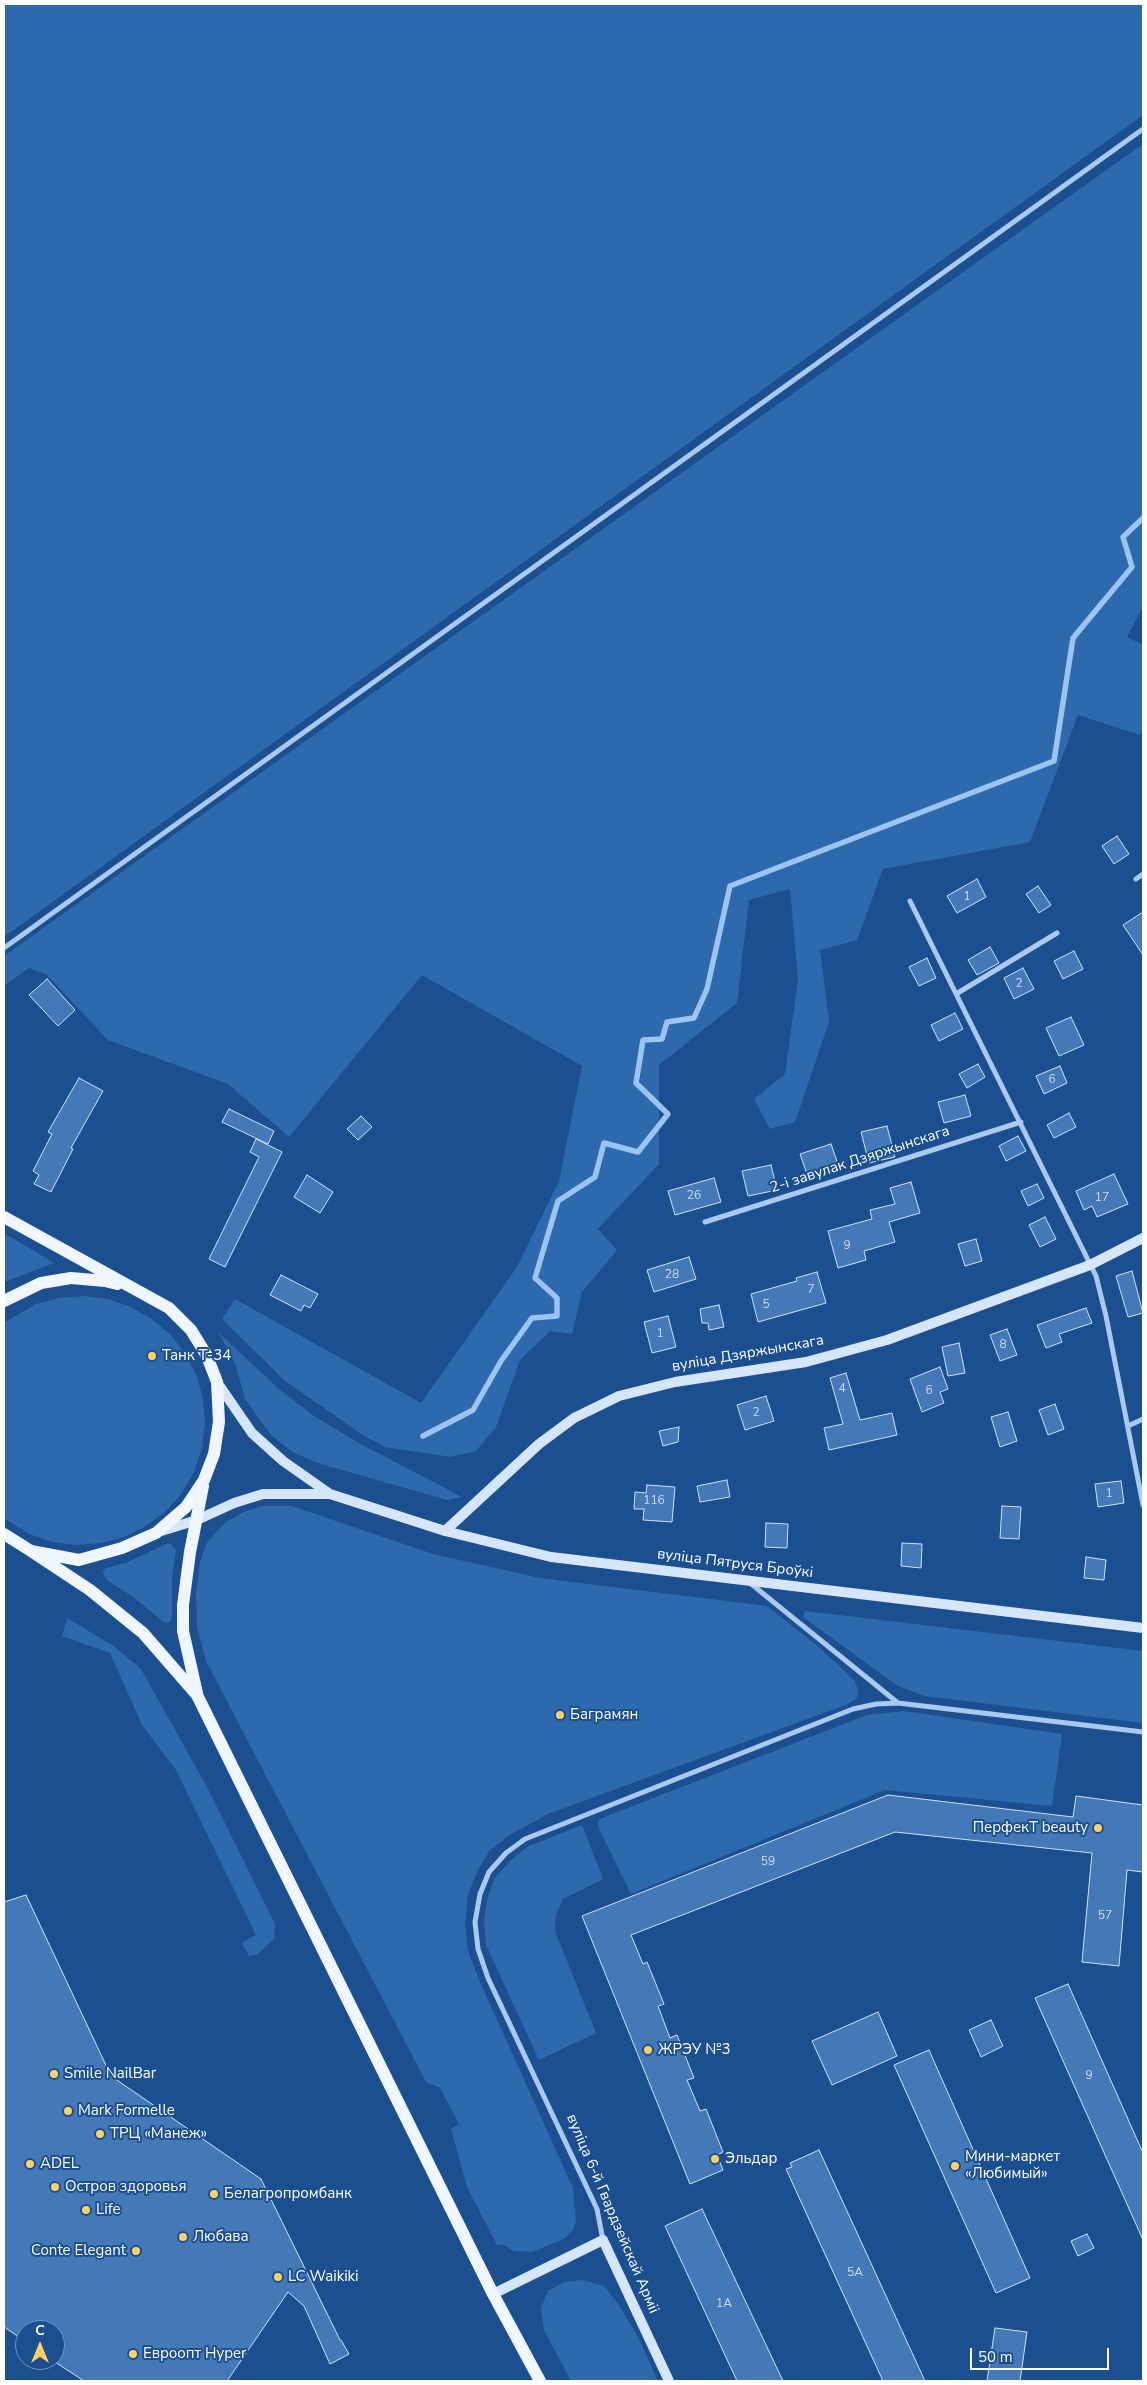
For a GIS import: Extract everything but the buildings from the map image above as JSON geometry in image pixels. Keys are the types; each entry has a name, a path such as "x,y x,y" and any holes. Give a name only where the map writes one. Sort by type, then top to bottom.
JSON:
{"main road":[{"path":"4,1217 169,1308 192,1330 207,1356 217,1382 219,1422 214,1454 204,1480 196,1520 185,1585 183,1631 197,1695 493,2294 540,2381"},
{"name":"вуліца Дзяржынскага","path":"445,1531 539,1444 574,1418 619,1396 675,1382 806,1362 887,1340 1090,1265 1143,1238"},
{"path":"4,1301 41,1283 71,1278 106,1281 139,1290"},
{"name":"вуліца Пятруся Броўкі","path":"217,1382 252,1433 282,1461 330,1494 445,1531 552,1557 1143,1628"},
{"path":"31,1551 79,1560 122,1548 156,1533 186,1507 204,1480"},
{"name":"вуліца Пятруся Броўкі","path":"156,1533 263,1494 330,1494"},
{"path":"4,1534 90,1590 143,1633 197,1695"},
{"path":"493,2294 603,2240"},
{"name":"вуліца 6-й Гвардзейскай Арміі","path":"603,2240 670,2381"}],"street":[{"path":"4,948 1143,129"},
{"path":"1136,879 1143,874"},
{"path":"910,901 1096,1276 1106,1316 1143,1505"},
{"path":"956,994 1057,933"},
{"name":"2-і завулак Дзяржынскага","path":"706,1222 1021,1122"},
{"path":"1128,1426 1143,1419"},
{"path":"748,1581 898,1703"},
{"name":"вуліца 6-й Гвардзейскай Арміі","path":"603,2240 596,2209 488,1978 478,1949 475,1922 480,1894 489,1872 506,1853 525,1839 853,1709 876,1704 898,1703 1143,1732"}],"shaded area":[{"path":"4,4 1143,4 1143,115 4,937"},
{"path":"1143,144 1143,606 1127,637 1143,645 1143,727 1140,735 1078,715 1030,842 883,869 857,940 820,950 829,1022 795,1122 770,1129 754,1099 785,1074 798,980 790,889 749,900 737,1003 659,1065 659,1164 598,1229 617,1250 582,1292 572,1334 550,1331 520,1360 496,1427 476,1451 451,1457 385,1447 361,1434 284,1380 222,1319 235,1299 421,1403 517,1267 559,1181 582,1066 422,975 289,1137 228,1084 108,1040 46,974 29,968 4,986 4,956"},
{"path":"4,1234 16,1240 54,1263 4,1282"},
{"path":"84,1296 108,1299 131,1307 152,1319 171,1335 186,1355 197,1376 203,1400 205,1424 202,1448 194,1472 182,1493 166,1511 146,1526 124,1537 101,1543 76,1545 52,1542 29,1534 4,1518 4,1323 36,1304 59,1298"},
{"path":"219,1333 279,1389 314,1416 357,1442 462,1497 447,1500 321,1464 294,1453 271,1435 245,1399 236,1366"},
{"path":"263,1506 292,1506 433,1554 540,1578 767,1606 820,1648 854,1680 858,1689 857,1698 848,1704 548,1814 508,1836 489,1851 479,1868 468,1894 465,1924 468,1951 480,1982 573,2188 576,2221 573,2230 564,2239 532,2252 514,2251 503,2245 497,2245 467,2187 451,2129 459,2124 440,2088 426,2082 206,1661 197,1628 196,1593 200,1562 207,1542 226,1522 244,1512"},
{"path":"166,1544 171,1544 176,1550 172,1579 172,1617 170,1622 165,1623 133,1597 107,1580 103,1571 106,1568 128,1562"},
{"path":"805,1611 1143,1651 1143,1723 925,1696 898,1686 803,1617"},
{"path":"67,1618 115,1647 141,1669 207,1787 275,1924 274,1939 258,1954 249,1956 243,1945 243,1942 256,1935 176,1770 142,1725 110,1653 62,1636"},
{"path":"904,1711 1062,1734 1052,1806 885,1790 631,1894 599,1829 598,1822 602,1818 867,1715"},
{"path":"582,1825 603,1879 563,1899 556,1914 555,1931 596,2033 539,2060 486,1945 484,1921 488,1896 495,1878 510,1861 527,1847"},
{"path":"583,2280 604,2286 619,2305 638,2337 658,2381 571,2381 544,2330 541,2308 548,2291 564,2282"}],"waterway":[{"path":"423,1436 473,1410 501,1361 532,1318 557,1316 557,1298 535,1278 558,1201 595,1177 604,1143 638,1152 668,1114 636,1083 643,1040 662,1039 667,1022 694,1018 707,989 730,886 1054,761 1073,638 1132,567 1123,537 1143,518"}],"place":[{"name":"Танк Т-34","path":"152,1356"},
{"name":"Баграмян","path":"560,1715"},
{"name":"ПерфекТ beauty","path":"1098,1828"},
{"name":"ЖРЭУ №3","path":"648,2050"},
{"name":"Smile NailBar","path":"54,2074"},
{"name":"Mark Formelle","path":"68,2111"},
{"name":"ТРЦ «Манеж»","path":"100,2134"},
{"name":"Эльдар","path":"715,2159"},
{"name":"ADEL","path":"30,2164"},
{"name":"Мини-маркет «Любимый»","path":"955,2166"},
{"name":"Остров здоровья","path":"55,2187"},
{"name":"Белагропромбанк","path":"214,2194"},
{"name":"Life","path":"86,2210"},
{"name":"Любава","path":"183,2237"},
{"name":"Conte Elegant","path":"136,2251"},
{"name":"LC Waikiki","path":"278,2277"},
{"name":"Евроопт Hyper","path":"133,2354"}]}
